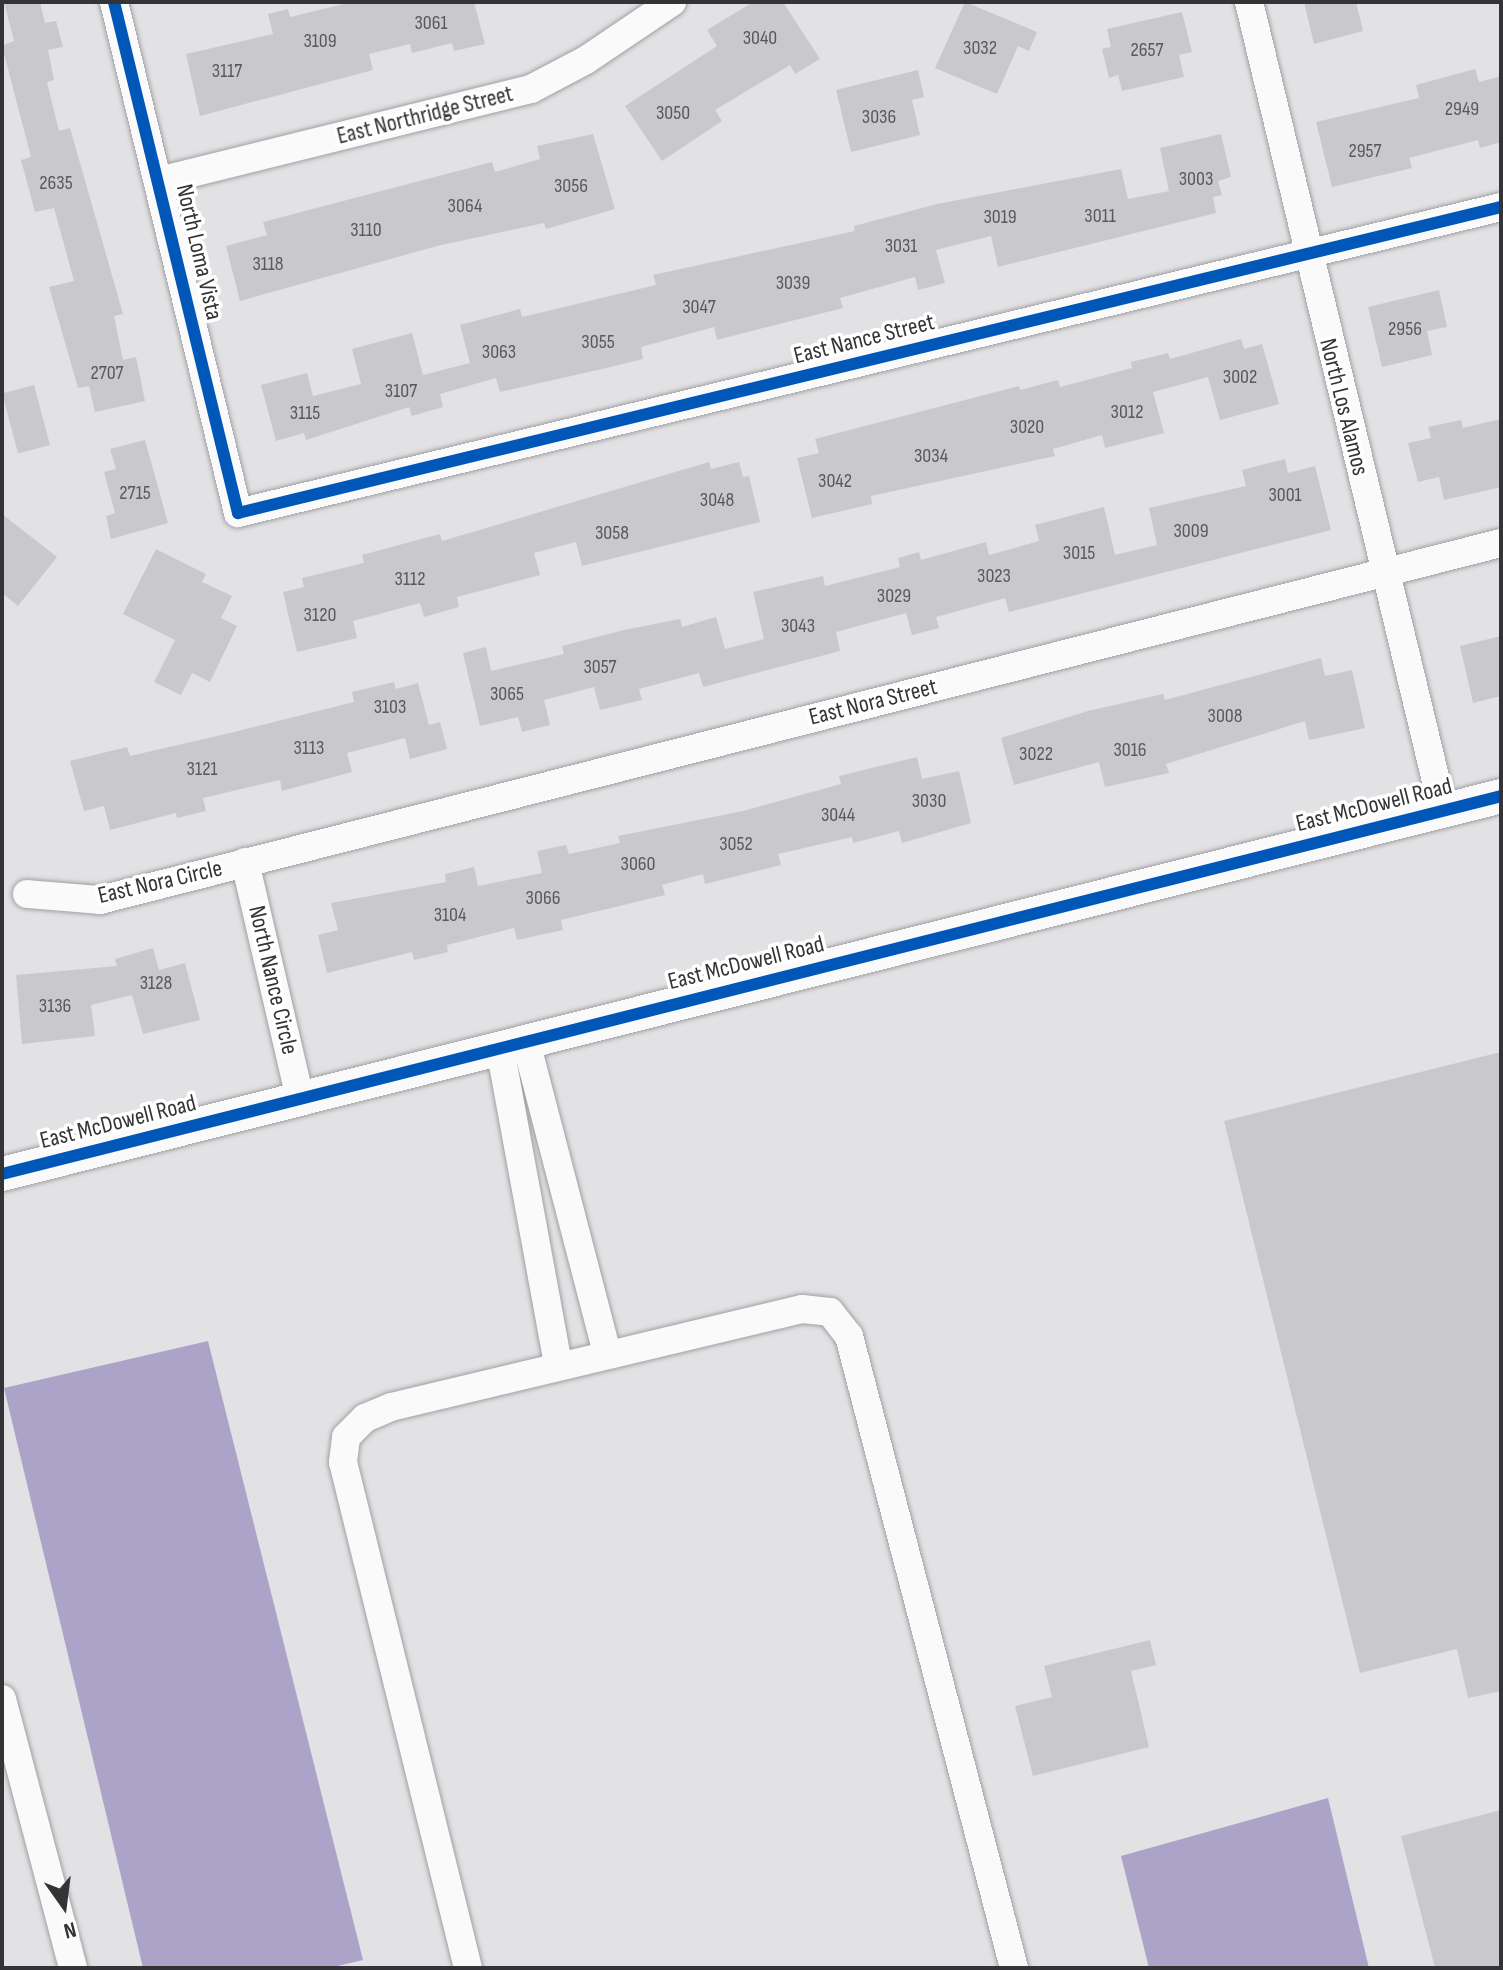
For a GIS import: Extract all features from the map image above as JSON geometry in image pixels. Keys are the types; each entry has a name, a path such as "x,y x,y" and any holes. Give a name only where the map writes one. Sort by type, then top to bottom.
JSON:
{"main road":[{"name":"East McDowell Road","path":"2,1174 1501,796"}],"street":[{"name":"North Loma Vista","path":"114,2 238,513"},
{"name":"East Northridge Street","path":"159,181 531,89 586,60 672,2"},
{"name":"North Los Alamos","path":"1249,2 1307,255 1443,810"},
{"name":"East Nance Street","path":"238,513 1501,207"},
{"name":"East Nora Street","path":"245,862 1501,543"},
{"name":"East Nora Circle","path":"27,894 100,900 245,862"},
{"name":"North Nance Circle","path":"245,862 300,1098"},
{"path":"513,1045 607,1354"},
{"path":"513,1045 558,1365"},
{"path":"468,1968 343,1462 346,1437 365,1418 391,1407 802,1309 830,1312 849,1336 1014,1968"},
{"path":"2,1699 73,1968"}],"shaded area":[{"path":"208,1341 363,1960 329,1968 143,1968 4,1388"},
{"path":"1328,1798 1369,1968 1149,1968 1121,1856"}],"building":[{"path":"4,2 40,2 45,23 56,21 63,47 48,50 54,80 47,82 59,131 70,128 123,314 114,316 123,360 136,357 145,401 95,412 89,386 78,388 49,287 74,281 54,208 35,212 21,160 31,157 2,46 14,41"},
{"path":"352,2 474,2 485,44 454,51 452,43 412,53 410,44 369,54 373,70 200,116 186,54 273,34 268,14 288,9 290,17"},
{"path":"753,2 783,2 820,59 795,74 790,65 715,110 722,121 662,161 625,106 717,46 707,30"},
{"path":"965,2 1037,32 1029,51 1018,46 997,94 935,68"},
{"path":"1304,2 1356,2 1363,31 1314,44"},
{"path":"1182,12 1192,52 1179,55 1184,77 1122,91 1118,75 1109,78 1102,49 1111,47 1107,29"},
{"path":"1475,69 1479,82 1501,76 1501,142 1480,148 1478,140 1409,158 1412,168 1332,187 1316,122 1419,98 1416,85"},
{"path":"918,70 924,97 912,100 920,135 851,152 836,90"},
{"path":"593,134 615,209 546,229 544,223 437,246 240,301 226,246 267,235 263,222 492,162 495,172 540,159 537,146"},
{"path":"1221,134 1231,177 1218,181 1222,195 1213,197 1216,213 998,267 991,236 936,250 945,283 918,290 915,277 840,298 843,308 717,340 714,327 641,347 643,359 500,392 496,378 440,394 443,407 412,416 409,407 306,440 304,433 276,441 261,385 307,373 313,396 361,384 352,349 412,333 423,375 470,363 460,325 520,309 522,317 656,285 653,275 855,231 854,226 937,204 1121,169 1128,199 1169,191 1160,148"},
{"path":"1439,290 1447,327 1427,331 1432,355 1382,367 1368,307"},
{"path":"1241,339 1244,349 1262,344 1279,404 1220,420 1208,377 1153,392 1164,433 1105,448 1102,435 1053,449 1055,456 871,496 872,504 812,518 797,458 819,453 815,439 1019,386 1020,390 1058,380 1060,387 1132,368 1131,362 1168,353 1170,359"},
{"path":"34,385 50,445 18,453 2,394"},
{"path":"1501,419 1501,487 1444,500 1439,477 1418,482 1408,443 1431,438 1428,427 1461,420 1463,428"},
{"path":"145,440 168,523 111,539 106,516 115,513 104,472 116,469 110,449"},
{"path":"1285,459 1288,473 1315,466 1331,530 1009,612 1005,598 936,617 939,628 912,635 906,613 836,632 840,651 703,687 699,673 639,689 642,700 600,710 594,687 544,700 550,725 522,732 518,717 480,726 463,653 486,647 491,671 564,654 562,646 624,630 680,619 682,627 716,617 725,649 764,639 753,592 823,576 825,586 900,567 898,558 919,552 921,560 986,542 989,555 1039,541 1035,525 1104,507 1115,555 1157,545 1149,508 1246,486 1242,470"},
{"path":"709,462 711,469 739,462 743,477 749,476 760,522 582,566 576,542 534,553 540,575 457,597 459,607 424,617 420,603 353,621 357,638 297,652 283,592 304,587 302,578 364,563 362,555 440,534 442,541"},
{"path":"2,514 57,557 18,606 2,593"},
{"path":"156,549 206,574 202,582 232,596 221,618 237,626 210,682 192,673 181,695 154,682 175,640 123,614"},
{"path":"1501,636 1501,696 1473,703 1460,646"},
{"path":"1321,658 1325,676 1352,670 1365,728 1309,740 1305,721 1166,764 1169,773 1105,787 1099,762 1014,785 1001,738 1088,711 1163,694 1165,700"},
{"path":"394,682 396,689 418,683 429,725 440,722 447,749 410,759 405,738 347,753 352,772 282,791 280,780 203,798 206,811 177,818 176,813 110,830 104,806 84,811 70,761 127,747 130,756 230,733 354,702 352,692"},
{"path":"917,757 922,779 959,771 971,823 902,843 899,831 853,843 852,837 778,854 781,865 705,884 703,874 662,885 665,895 561,920 563,930 517,940 514,928 447,945 448,952 414,960 412,952 327,973 318,935 338,930 331,903 446,882 445,874 474,867 478,886 542,873 537,851 566,845 569,854 620,843 618,836 743,811 841,784 839,776"},
{"path":"153,948 159,970 185,963 200,1020 143,1034 132,995 91,1005 95,1036 22,1044 16,975 117,966 115,959"},
{"path":"1501,1052 1501,1691 1468,1698 1457,1649 1360,1673 1224,1121"},
{"path":"1150,1640 1156,1665 1131,1671 1149,1747 1033,1776 1015,1706 1052,1697 1044,1666"},
{"path":"1501,1810 1501,1968 1435,1968 1401,1836"}],"cycle path":[{"path":"114,2 238,513 1501,207"},
{"path":"2,1174 1501,796"}]}
